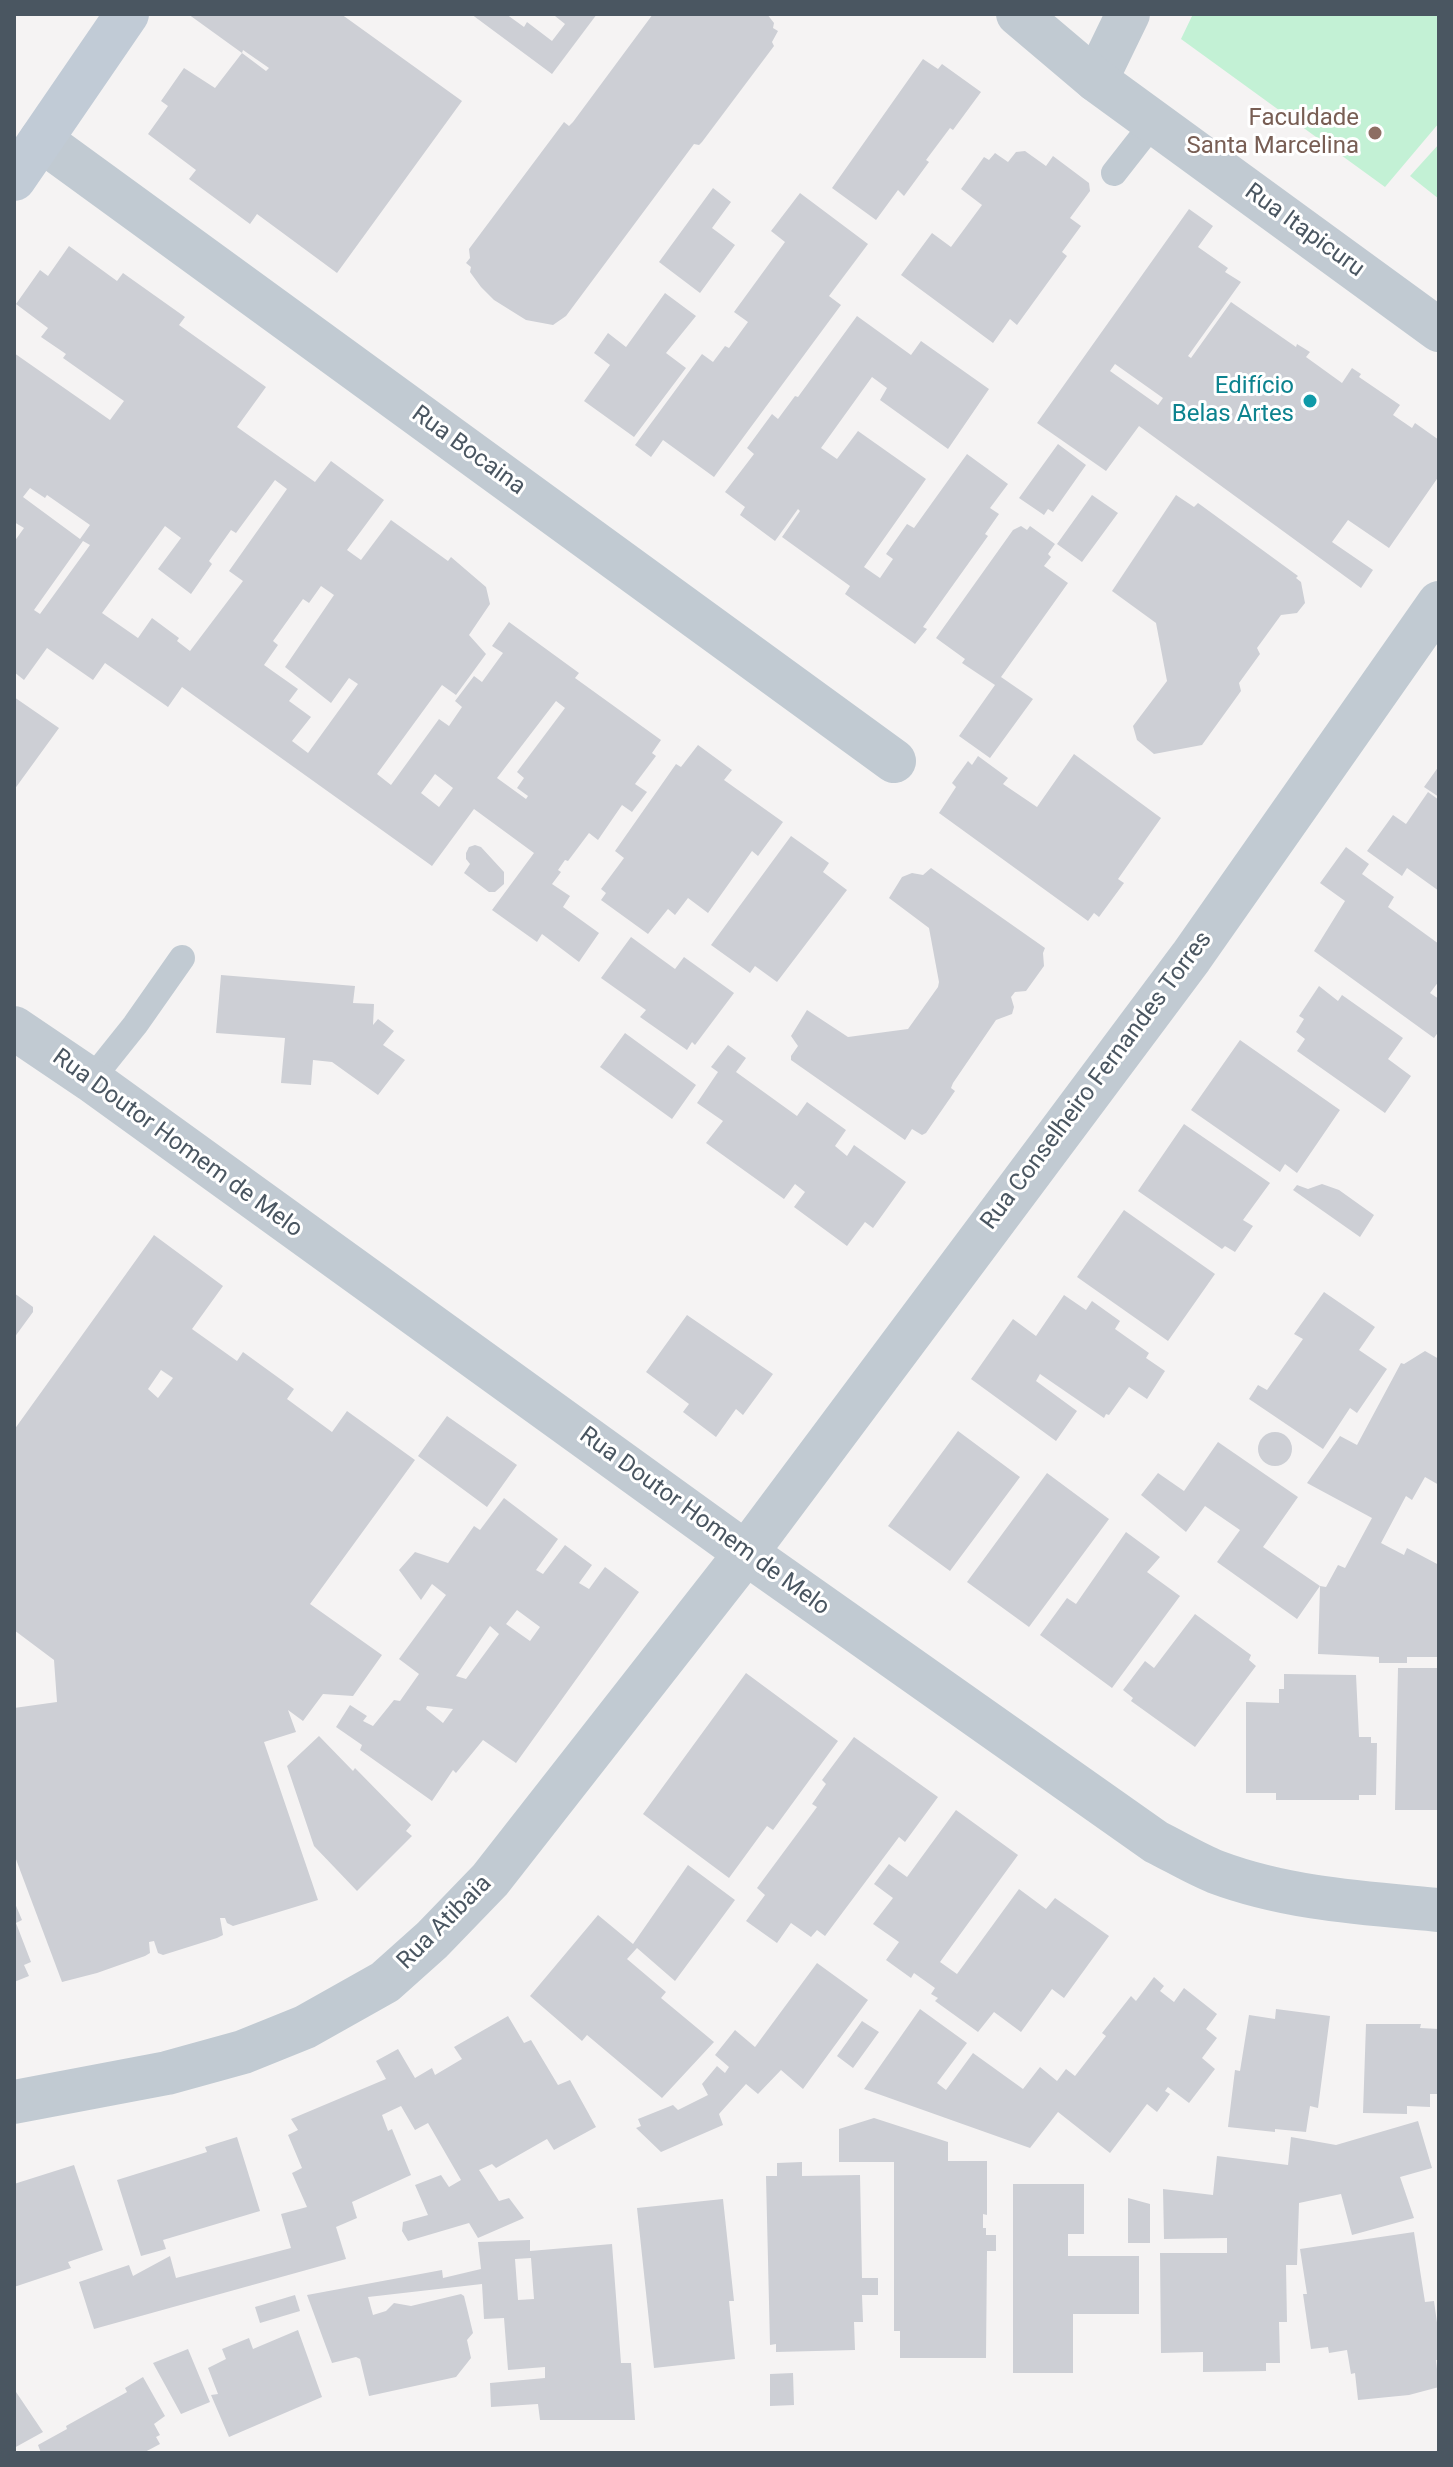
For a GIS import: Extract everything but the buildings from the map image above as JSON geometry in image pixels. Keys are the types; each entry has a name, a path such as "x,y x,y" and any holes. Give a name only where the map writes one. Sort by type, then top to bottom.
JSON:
{"main road":[{"path":"14,179 127,14"}],"street":[{"name":"Rua Itapicuru","path":"1018,14 1096,80 1439,330"},
{"path":"1096,80 1128,14"},
{"name":"Rua Bocaina","path":"41,140 894,761"},
{"name":"Rua Conselheiro Fernandes Torres","path":"746,1553 1191,957 1439,603"},
{"name":"Rua Doutor Homem de Melo","path":"14,1028 91,1080 746,1553 1156,1842 1214,1871 1255,1884 1326,1900 1439,1910"},
{"name":"Rua Atibaia","path":"14,2102 167,2073 243,2052 305,2027 385,1982 432,1940 490,1880 746,1553"}],"lane":[{"path":"1114,173 1154,122"},
{"path":"91,1080 182,958"}],"green space":[{"name":"Faculdade Santa Marcelina","path":"1193,14 1439,14 1439,123 1385,187 1181,39"},
{"path":"1439,144 1439,199 1410,176"}],"place":[{"name":"Faculdade Santa Marcelina","path":"1375,133"},
{"name":"Edifício Belas Artes","path":"1310,401"}]}
